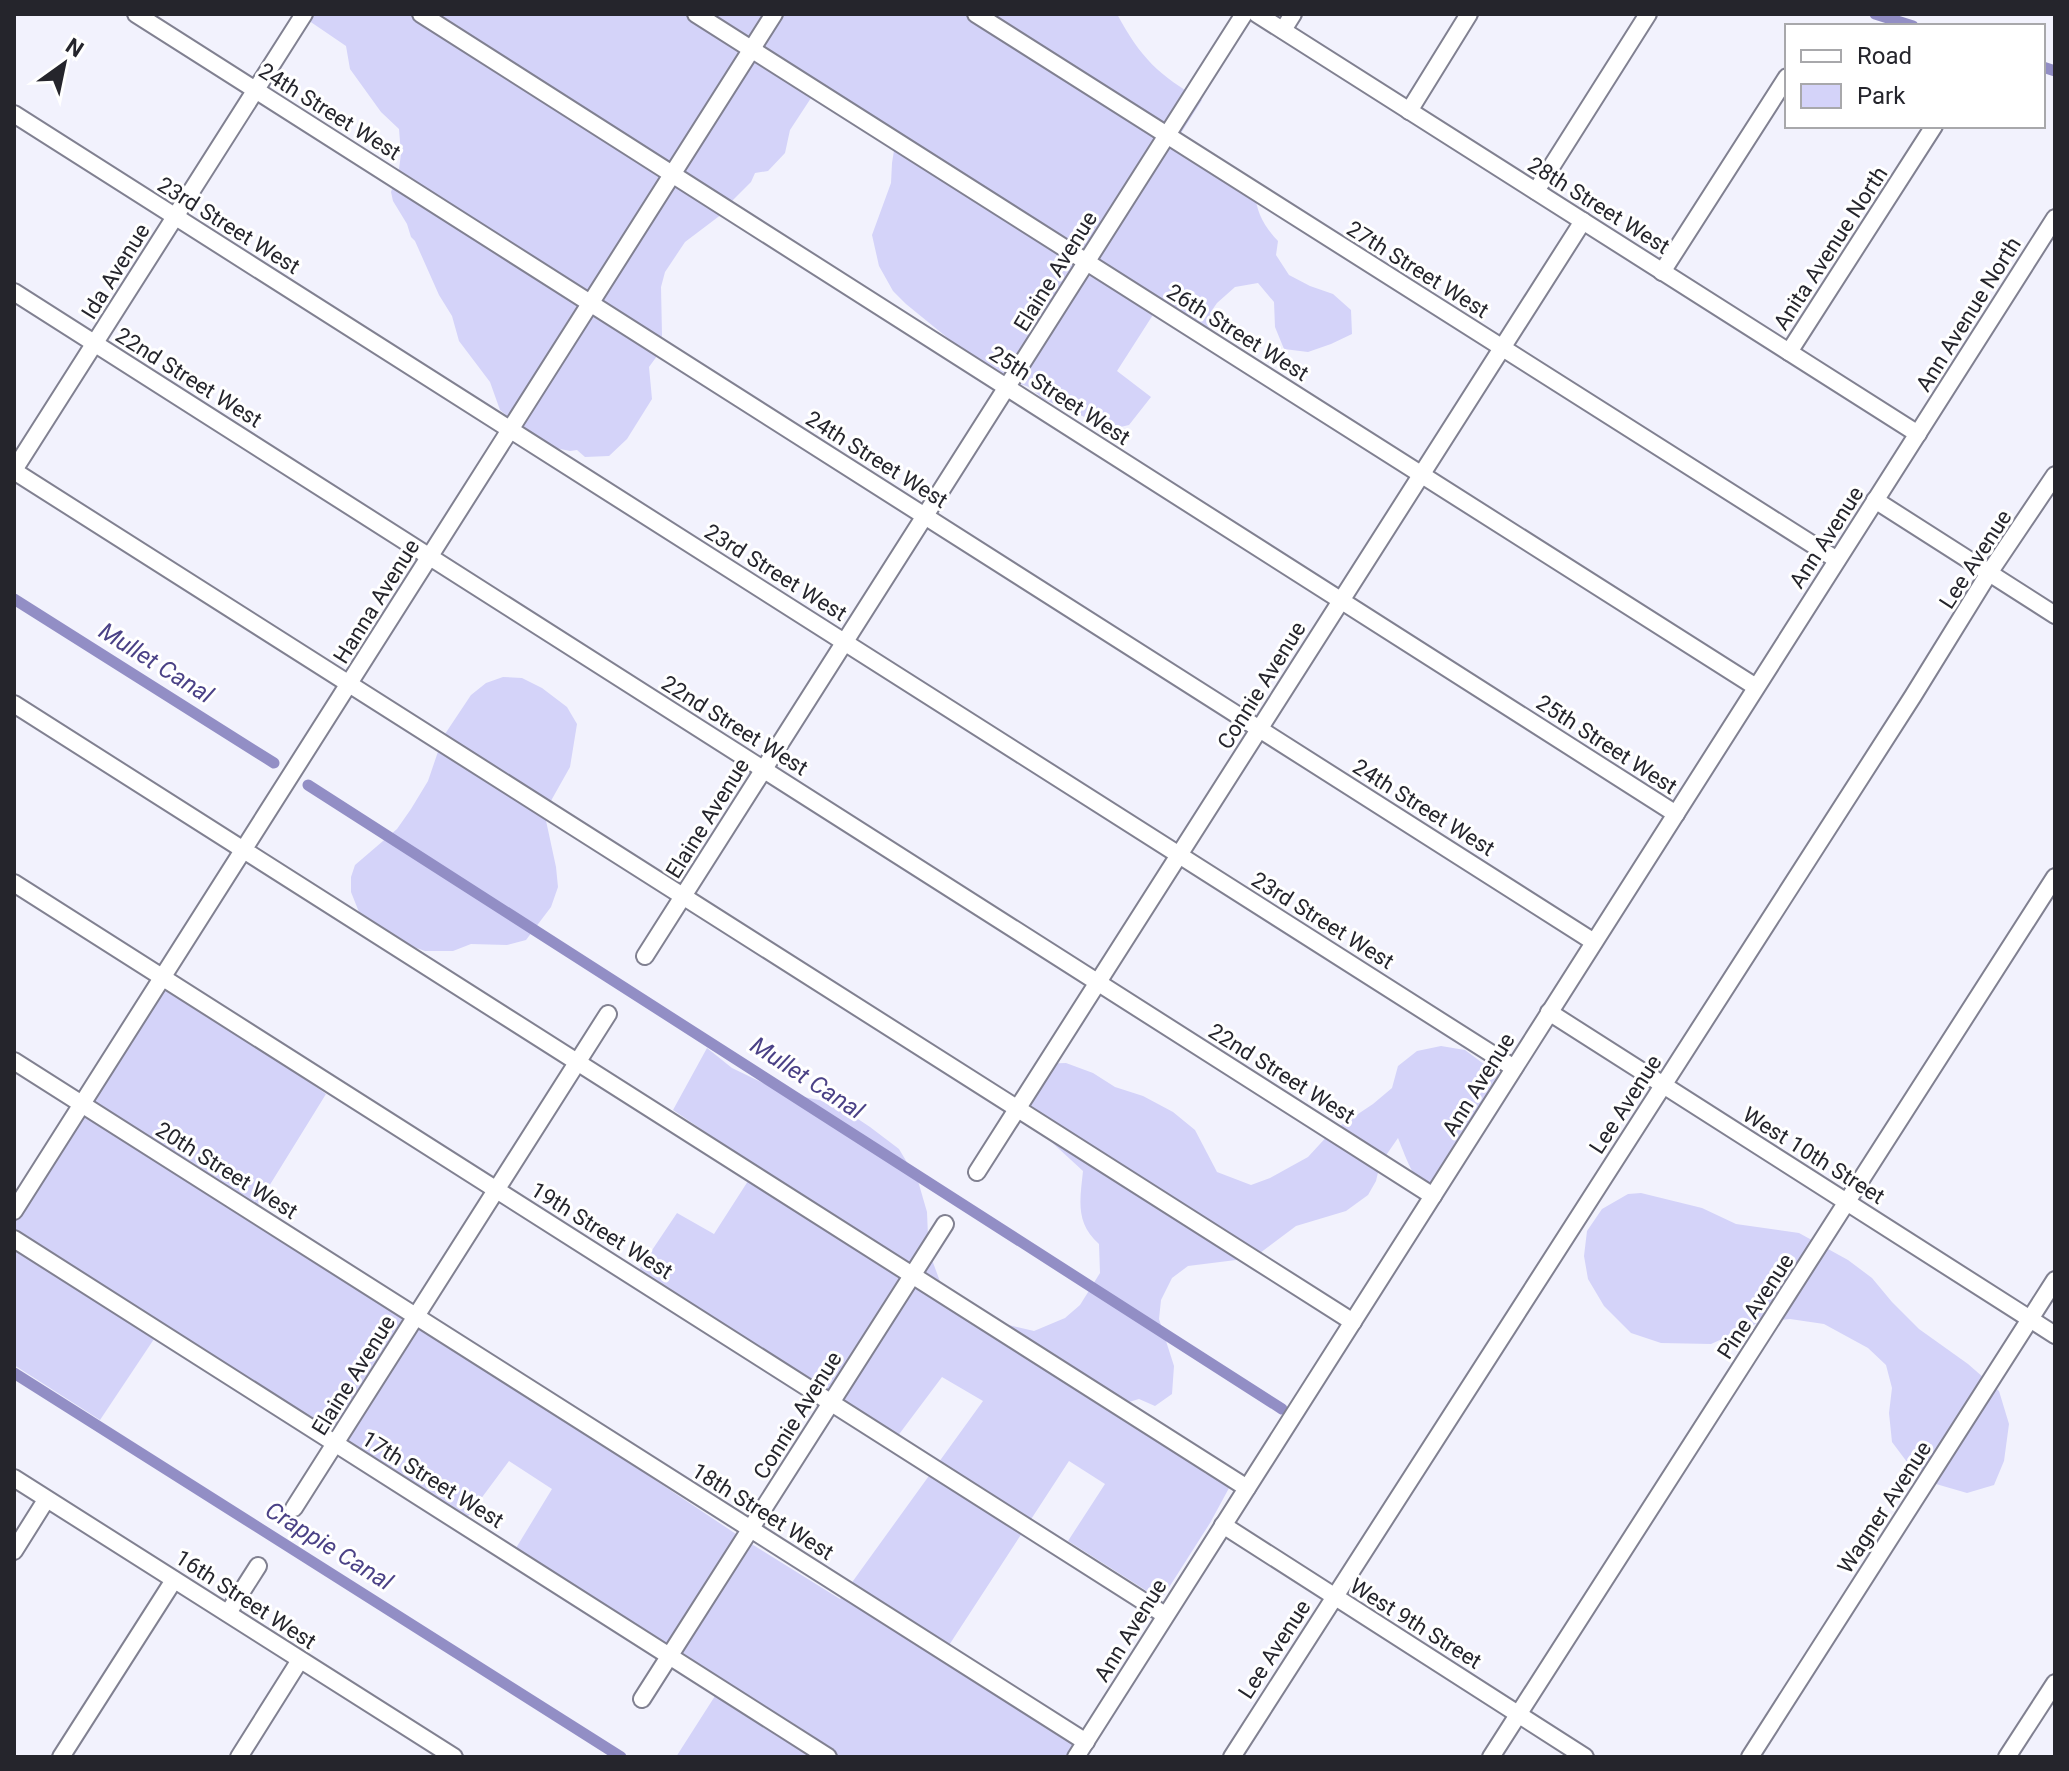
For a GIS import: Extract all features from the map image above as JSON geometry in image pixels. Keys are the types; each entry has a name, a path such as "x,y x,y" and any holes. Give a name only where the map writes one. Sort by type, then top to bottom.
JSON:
{"street":[{"name":"24th Street West","path":"136,14 1594,942"},
{"name":"Ida Avenue","path":"14,471 304,14"},
{"name":"25th Street West","path":"421,14 1676,814"},
{"name":"26th Street West","path":"696,14 1756,687"},
{"name":"Hanna Avenue","path":"14,1211 774,14"},
{"name":"27th Street West","path":"976,14 1837,560"},
{"name":"Elaine Avenue","path":"645,956 1244,14"},
{"name":"28th Street West","path":"1257,14 1918,434"},
{"path":"1283,30 1293,14"},
{"path":"1409,111 1469,14"},
{"path":"1536,191 1648,14"},
{"path":"1662,272 1785,80"},
{"name":"23rd Street West","path":"14,114 1514,1068"},
{"name":"Anita Avenue North","path":"1789,352 1933,128"},
{"name":"Ann Avenue North","path":"1918,434 2055,218"},
{"name":"Connie Avenue","path":"977,1172 1583,221"},
{"name":"22nd Street West","path":"14,292 1433,1196"},
{"name":"Ann Avenue","path":"1076,1757 1918,434"},
{"path":"14,471 1353,1322"},
{"name":"Lee Avenue","path":"1232,1757 1989,573 2055,475"},
{"path":"1875,500 2055,615"},
{"path":"14,704 1247,1488"},
{"name":"Pine Avenue","path":"1491,1757 2055,877"},
{"name":"19th Street West","path":"14,883 1165,1615"},
{"name":"West 10th Street","path":"1549,1012 2055,1335"},
{"name":"Elaine Avenue","path":"294,1508 608,1014"},
{"name":"20th Street West","path":"14,1061 416,1317"},
{"name":"Connie Avenue","path":"642,1699 945,1224"},
{"name":"17th Street West","path":"14,1239 828,1757"},
{"name":"Wagner Avenue","path":"1750,1757 2055,1280"},
{"name":"18th Street West","path":"416,1317 1086,1742"},
{"name":"16th Street West","path":"14,1478 454,1757"},
{"path":"14,1551 46,1500"},
{"name":"West 9th Street","path":"1223,1525 1585,1757"},
{"path":"228,1613 258,1566"},
{"path":"61,1757 174,1580"},
{"path":"239,1757 300,1660"},
{"path":"2007,1757 2055,1683"}],"green space":[{"path":"299,14 1117,14 1152,64 1202,100 1176,141 1255,192 1262,218 1278,241 1276,255 1289,275 1333,294 1351,310 1352,334 1308,352 1284,349 1275,327 1274,302 1258,283 1235,287 1210,313 1213,324 1210,338 1158,307 1117,371 1151,397 1129,425 1112,429 1043,399 1029,387 1003,378 971,357 893,291 879,266 872,235 891,183 896,138 821,83 807,95 811,98 790,130 785,153 768,171 755,173 751,182 722,214 685,242 665,272 661,287 662,335 657,356 649,367 652,399 627,439 609,456 585,457 577,450 551,447 500,410 490,382 459,341 452,316 393,201 391,192 401,154 399,129 381,112 350,69 346,46"},
{"path":"503,677 522,678 542,688 567,707 577,724 570,767 545,816 558,887 551,907 526,940 507,945 471,944 453,951 425,951 400,942 359,912 351,892 351,877 355,865 397,829 411,809 428,781 443,737 471,695 486,683"},
{"path":"164,980 326,1094 253,1212 742,1538 840,1599 983,1401 942,1377 897,1437 636,1274 677,1213 714,1234 757,1167 673,1110 707,1048 732,1068 784,1093 834,1103 899,1149 918,1181 927,1212 931,1257 942,1287 996,1322 1034,1331 1065,1318 1080,1305 1100,1273 1099,1244 1086,1228 1081,1210 1083,1171 1033,1125 1025,1094 1036,1064 1066,1063 1173,1112 1195,1130 1217,1172 1251,1185 1308,1157 1331,1132 1392,1088 1398,1066 1417,1051 1441,1046 1465,1050 1500,1076 1432,1199 1408,1163 1398,1138 1380,1164 1376,1181 1368,1195 1346,1211 1296,1226 1260,1253 1236,1260 1188,1266 1172,1278 1161,1300 1159,1319 1174,1366 1172,1394 1155,1406 1139,1399 1122,1404 1206,1474 1235,1477 1210,1523 1161,1600 1068,1541 1105,1484 1069,1461 940,1659 1082,1746 1075,1757 676,1757 722,1685 513,1553 552,1489 509,1461 460,1527 160,1330 100,1420 14,1365 14,1213"},
{"path":"1641,1193 1702,1208 1736,1224 1799,1233 1848,1260 1872,1278 1919,1329 1999,1391 2009,1424 2004,1461 1994,1485 1967,1493 1936,1484 1910,1466 1892,1442 1889,1413 1892,1388 1886,1365 1868,1348 1824,1324 1790,1319 1760,1322 1711,1344 1661,1343 1631,1333 1604,1306 1588,1279 1584,1256 1587,1231 1602,1209 1628,1194"}],"waterway":[{"path":"1875,14 1907,24"},
{"path":"2045,68 2055,71"},
{"name":"Mullet Canal","path":"14,599 274,763"},
{"name":"Mullet Canal","path":"308,785 1282,1409"},
{"name":"Crappie Canal","path":"14,1373 621,1757"}]}
